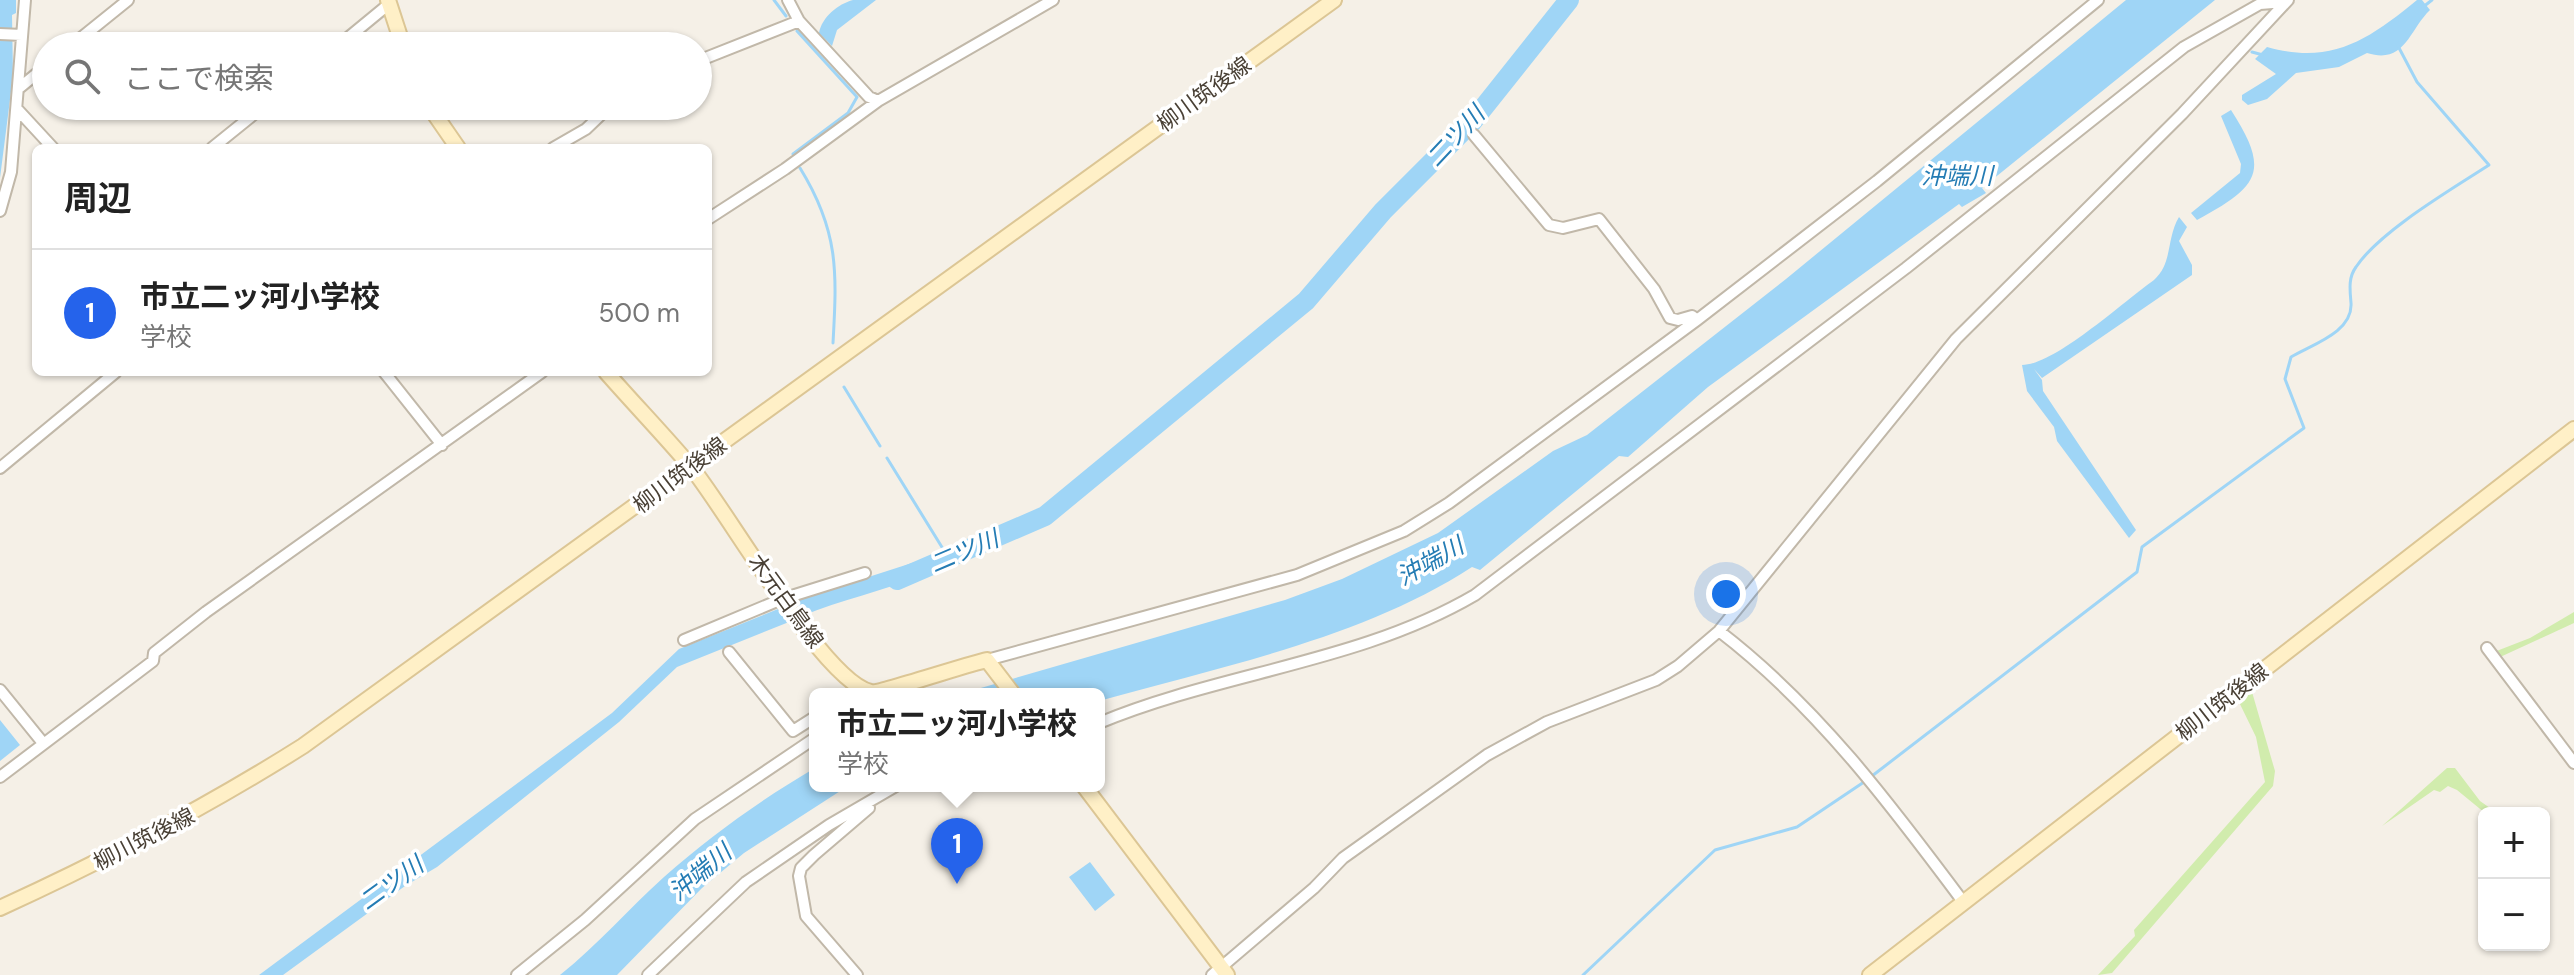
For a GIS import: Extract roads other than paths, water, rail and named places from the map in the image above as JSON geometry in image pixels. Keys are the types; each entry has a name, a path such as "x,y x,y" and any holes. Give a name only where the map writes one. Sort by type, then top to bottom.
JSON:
{"main road":[{"name":"柳川筑後線","path":"0,908 98,864 241,785 303,746 1334,0"},
{"path":"388,2 398,32"},
{"path":"439,120 455,144"},
{"name":"木元白鳥線","path":"610,376 691,468 782,600 852,688"},
{"name":"柳川筑後線","path":"1870,975 2574,429"},
{"name":"木元白鳥線","path":"892,688 920,677 990,664"},
{"path":"990,664 1008,688"},
{"path":"1088,792 1220,973"}],"street":[{"path":"0,211 11,172 25,0"},
{"path":"88,32 128,0"},
{"path":"788,0 799,21 869,97 878,101"},
{"path":"712,216 878,101 1053,0"},
{"path":"990,664 1297,575 1404,531 1449,503 1697,320 1877,181 2098,0"},
{"path":"1220,973 1343,858 1487,755 1547,722 1656,680 1719,631 1956,339 2164,132 2287,1"},
{"path":"1105,721 1198,690 1357,647 1443,614 1475,595 1758,377 1906,268 2184,47 2260,4 2287,1"},
{"path":"354,32 388,2"},
{"path":"712,55 799,21"},
{"path":"0,34 22,35"},
{"path":"18,89 32,78"},
{"path":"17,109 49,144"},
{"path":"217,144 247,120"},
{"path":"560,144 595,120"},
{"path":"1474,135 1549,225 1563,228 1599,219 1654,289 1670,318 1692,316 1697,320"},
{"path":"0,468 111,376"},
{"path":"387,376 442,445"},
{"path":"0,777 153,661 154,653 206,612 537,376"},
{"path":"684,640 782,600 865,573"},
{"path":"1719,631 1760,663 1849,753 1964,903"},
{"path":"2487,648 2574,763"},
{"path":"729,652 793,731 809,721"},
{"path":"0,690 43,743"},
{"path":"517,975 585,920 695,819 809,742"},
{"path":"648,975 746,882 829,825 885,792"},
{"path":"857,975 806,916 799,876 801,868 814,855 887,792"}],"water":[{"path":"0,0 16,0 16,13 12,15 13,76 0,178"},
{"path":"853,0 876,0 837,30 832,46 819,33 823,22 832,12"},
{"name":"沖端川","path":"2126,0 2215,0 1982,188 1986,193 1962,207 1959,204 1708,387 1628,457 1619,456 1480,570 1472,567 1430,592 1385,613 1291,648 1105,699 1105,688 981,688 1285,600 1342,579 1438,533 1553,451 1587,435 1786,279"},
{"path":"2417,0 2422,0 2430,10 2398,50 2380,55 2367,53 2339,67 2296,73 2267,99 2248,105 2242,100 2242,95 2276,74 2255,59 2267,47 2290,52 2330,51 2365,37"},
{"path":"2231,110 2251,149 2254,163 2252,176 2246,187 2234,197 2197,220 2191,213 2240,173 2241,164 2221,116"},
{"path":"2179,217 2187,227 2179,241 2192,265 2192,275 2042,378 2034,369 2042,380 2043,391 2136,530 2129,538 2057,441 2054,427 2027,391 2022,365 2052,355 2070,344 2154,280 2164,266"},
{"path":"915,562 921,576 802,616 791,602"},
{"path":"778,609 789,622 677,667 619,722 437,867 405,886 283,975 259,975 612,713 679,649"},
{"path":"0,720 20,745 0,761"},
{"name":"沖端川","path":"809,772 809,792 839,792 744,853 702,888 617,975 560,975 664,877 756,805"},
{"path":"1090,862 1115,895 1095,911 1069,877"}],"waterway":[{"path":"774,0 786,16"},
{"name":"二ツ川","path":"897,580 1045,516 1306,301 1383,211 1472,122 1569,0"},
{"path":"2423,7 2432,0"},
{"path":"793,154 848,113 857,97 797,31"},
{"path":"1872,776 2137,572 2142,547 2304,428 2285,379 2291,357 2330,336 2346,322 2350,313 2352,275 2367,253 2418,212 2489,165 2417,82 2398,46"},
{"path":"2252,52 2263,55"},
{"path":"800,168 822,212 833,252 833,343"},
{"path":"844,387 880,446"},
{"path":"887,458 948,557"},
{"path":"1583,975 1715,850 1797,827 1864,782"}],"place":[{"name":"市立二ッ河小学校","path":"957,884"}]}
